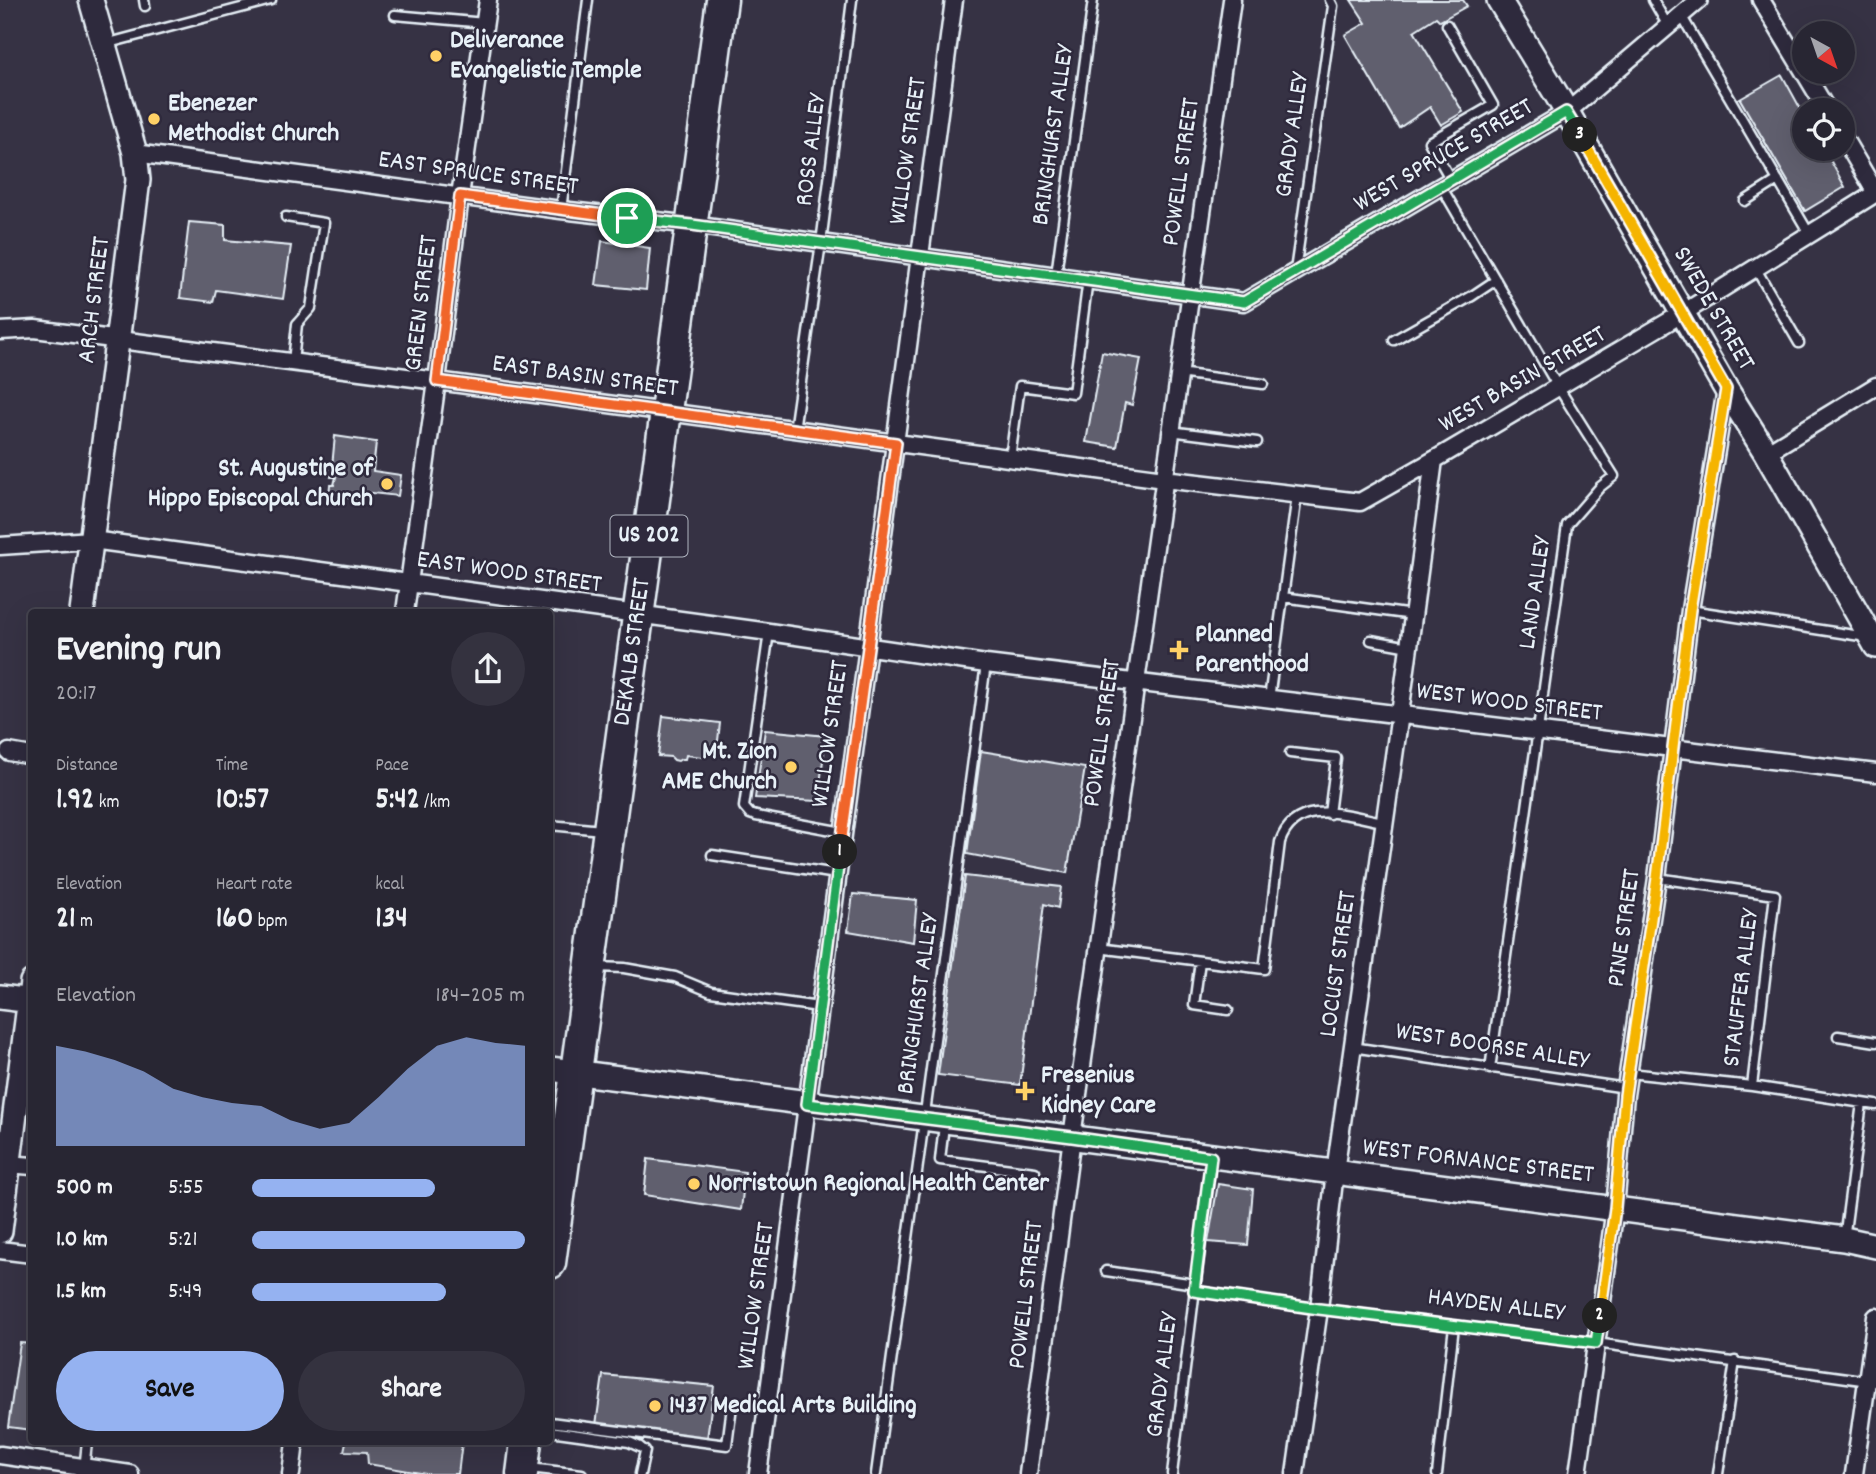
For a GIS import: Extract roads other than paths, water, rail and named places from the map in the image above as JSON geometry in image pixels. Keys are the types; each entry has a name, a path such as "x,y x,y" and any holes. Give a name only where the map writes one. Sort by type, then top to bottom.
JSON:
{"highway":[{"name":"DEKALB STREET","path":"553,1215 562,1071 589,967 722,0"}],"street":[{"name":"ARCH STREET","path":"82,609 138,180 135,153 91,0"},
{"name":"GREEN STREET","path":"405,609 488,0"},
{"name":"WILLOW STREET","path":"758,1474 954,0"},
{"name":"POWELL STREET","path":"1028,1474 1098,948 1231,0"},
{"name":"SWEDE STREET","path":"1499,0 1766,453 1873,642"},
{"name":"WEST SPRUCE STREET","path":"1189,294 1244,302 1566,112 1699,0"},
{"path":"1762,0 1820,98"},
{"name":"EAST SPRUCE STREET","path":"135,153 692,225 1189,294"},
{"path":"1855,157 1876,192"},
{"name":"WEST BASIN STREET","path":"1164,479 1360,502 1683,313 1876,192"},
{"name":"EAST BASIN STREET","path":"0,331 35,329 118,339 1164,479"},
{"path":"1766,453 1876,386"},
{"name":"PINE STREET","path":"1578,1474 1615,1208 1628,1081 1657,878 1690,610 1726,389"},
{"name":"LOCUST STREET","path":"1295,1474 1433,460"},
{"name":"EAST WOOD STREET","path":"0,546 92,540 986,664 1135,681"},
{"name":"WEST WOOD STREET","path":"1135,681 1876,772"},
{"path":"9,752 28,755"},
{"path":"0,997 28,995"},
{"path":"0,1231 20,1165 28,1041"},
{"name":"WEST FORNANCE STREET","path":"562,1071 1615,1208 1844,1239 1876,1246"},
{"path":"0,1250 28,1254"},
{"path":"1854,1474 1872,1381 1876,1317"},
{"path":"291,1474 295,1445"},
{"path":"0,1455 84,1471 130,1474"}],"lane":[{"path":"103,44 271,0"},
{"path":"561,210 588,0"},
{"name":"ROSS ALLEY","path":"794,430 852,0"},
{"name":"BRINGHURST ALLEY","path":"1056,275 1093,0"},
{"path":"1653,0 1675,21 1778,180 1810,235"},
{"name":"GRADY ALLEY","path":"1295,271 1331,3"},
{"path":"395,15 485,23"},
{"name":"LAND ALLEY","path":"1447,25 1493,106 1429,142 1446,183 1496,280 1558,387 1615,477 1600,486 1567,524 1490,1069"},
{"path":"1745,201 1778,180"},
{"path":"286,218 324,223 311,308 297,324 293,362"},
{"path":"1756,269 1799,342"},
{"path":"1010,458 1020,386 1073,393 1088,279"},
{"path":"1394,340 1496,280"},
{"path":"1178,373 1263,384"},
{"path":"1170,431 1257,442"},
{"path":"1269,699 1297,495"},
{"path":"1283,597 1413,615"},
{"path":"1690,610 1873,642"},
{"path":"769,632 744,807 756,816 843,832"},
{"path":"1371,640 1409,647"},
{"name":"BRINGHURST ALLEY","path":"876,1474 934,1120 986,664"},
{"path":"1290,753 1336,758 1329,814"},
{"path":"1098,948 1264,969 1280,842 1284,830 1292,820 1304,814 1329,814 1384,822"},
{"path":"553,825 608,831"},
{"path":"712,855 837,874"},
{"name":"STAUFFER ALLEY","path":"1657,878 1775,895 1752,1086"},
{"path":"1200,961 1194,1005 1228,1010"},
{"path":"589,967 624,968 675,977 711,992 819,1007"},
{"path":"1838,1036 1876,1042"},
{"name":"WEST BOORSE ALLEY","path":"1352,1047 1490,1069 1628,1081 1752,1086 1876,1105"},
{"path":"1844,1239 1862,1103"},
{"path":"934,1120 940,1160 1035,1172"},
{"name":"GRADY ALLEY","path":"1172,1474 1211,1157"},
{"name":"HAYDEN ALLEY","path":"1106,1271 1319,1309 1735,1361 1872,1381"},
{"path":"1437,1474 1454,1326"},
{"path":"1718,1474 1735,1361"},
{"path":"553,1422 727,1445 732,1406"},
{"path":"553,1432 629,1441 645,1451 640,1474"},
{"path":"84,1471 87,1445"},
{"path":"524,1461 582,1474"}],"place":[{"name":"Deliverance Evangelistic Temple","path":"436,56"},
{"name":"Ebenezer Methodist Church","path":"154,119"},
{"name":"St. Augustine of Hippo Episcopal Church","path":"387,484"},
{"name":"Planned Parenthood","path":"1179,650"},
{"name":"Mt. Zion AME Church","path":"791,767"},
{"name":"Fresenius Kidney Care","path":"1025,1091"},
{"name":"Norristown Regional Health Center","path":"694,1184"},
{"name":"1437 Medical Arts Building","path":"655,1406"}]}
